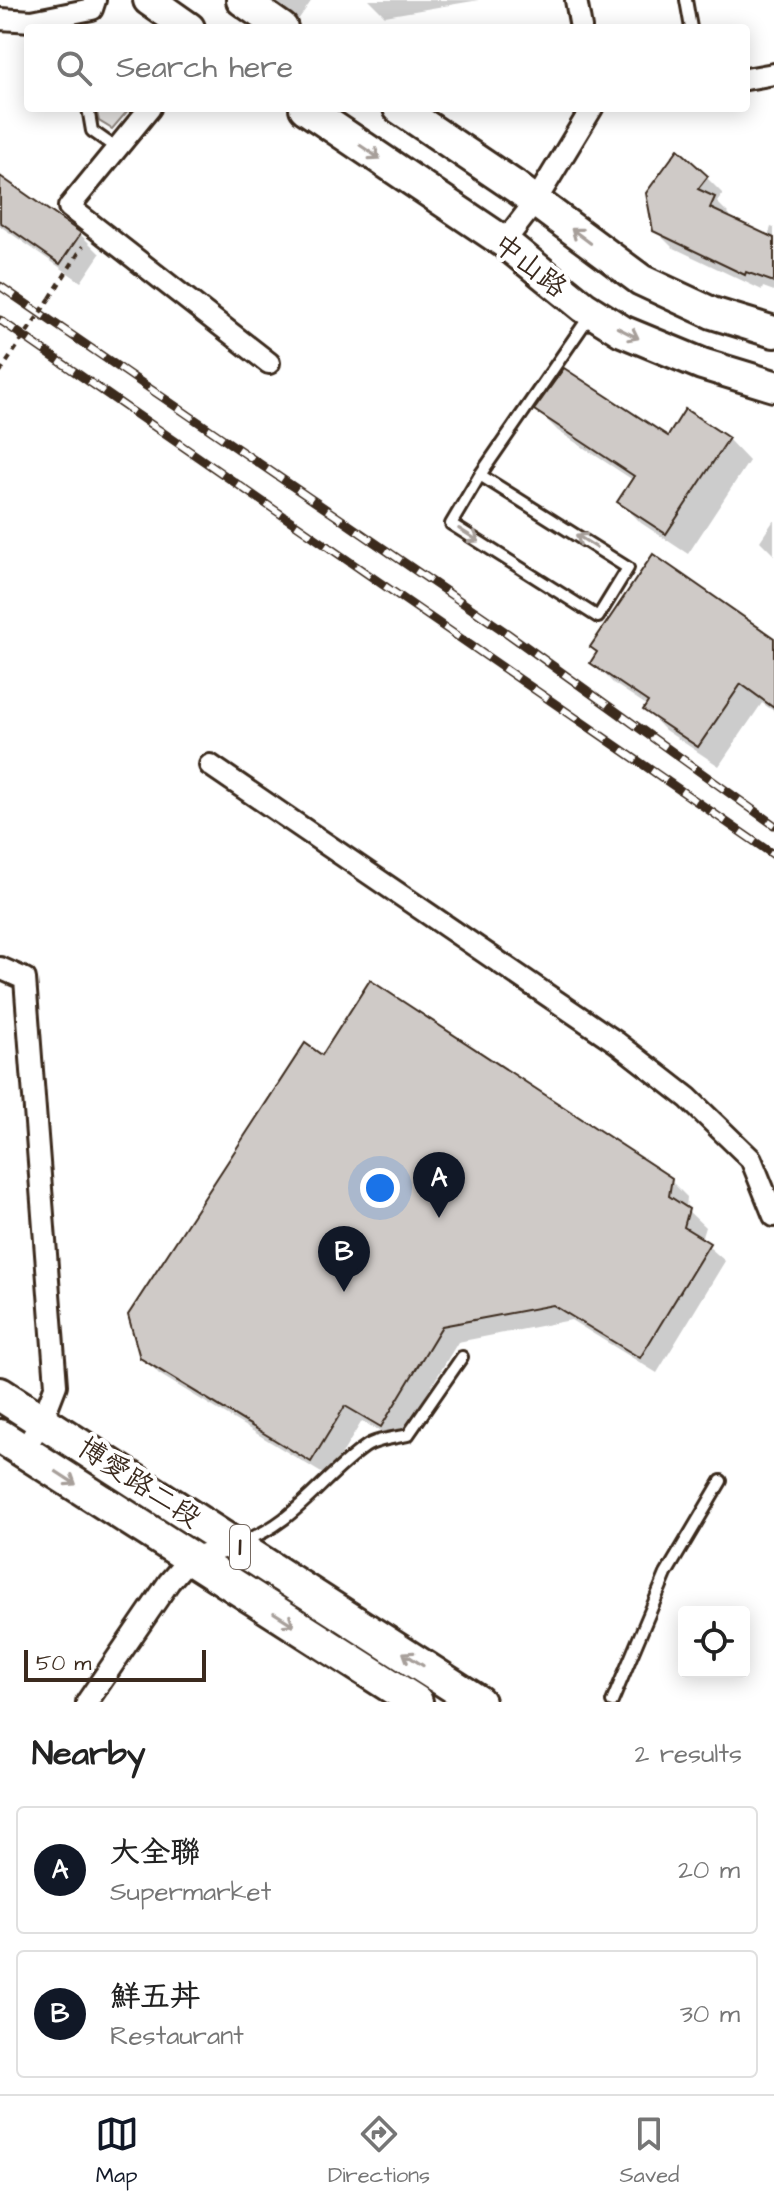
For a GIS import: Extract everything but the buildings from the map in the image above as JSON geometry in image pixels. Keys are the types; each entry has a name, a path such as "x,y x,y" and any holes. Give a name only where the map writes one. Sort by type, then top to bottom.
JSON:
{"main road":[{"path":"149,0 183,24"},
{"path":"242,0 276,24"},
{"name":"中山路","path":"311,112 504,242 592,312 622,331 662,349 774,386"},
{"name":"中山路","path":"405,112 650,286 712,313 774,332"},
{"name":"博愛路二段","path":"0,1394 478,1702"},
{"name":"博愛路二段","path":"12,1443 416,1702"}],"street":[{"path":"0,19 32,21 92,9 95,0"},
{"path":"576,0 580,24"},
{"path":"750,78 774,74"},
{"path":"147,112 69,207 269,363"},
{"path":"504,242 535,202 590,112"},
{"path":"210,765 616,1042 688,1098 751,1159 774,1216"},
{"path":"0,968 25,979 56,1385 42,1421 12,1443"},
{"path":"87,1702 169,1582 189,1559 235,1544"}],"lane":[{"path":"686,0 690,24"},
{"path":"89,112 92,131 116,148"},
{"path":"480,475 628,568 598,617 451,524 480,475 592,312"},
{"path":"235,1544 263,1535 367,1445 408,1435 462,1357"},
{"path":"612,1702 666,1574 721,1481"}],"path":[{"path":"0,372 81,248"}],"shaded area":[{"path":"97,112 127,112 112,129 99,121"}],"railway":[{"path":"0,286 507,633 774,825"},
{"path":"0,320 774,855"}],"place":[{"name":"大全聯","path":"439,1218"},
{"name":"鮮五丼","path":"344,1292"}]}
